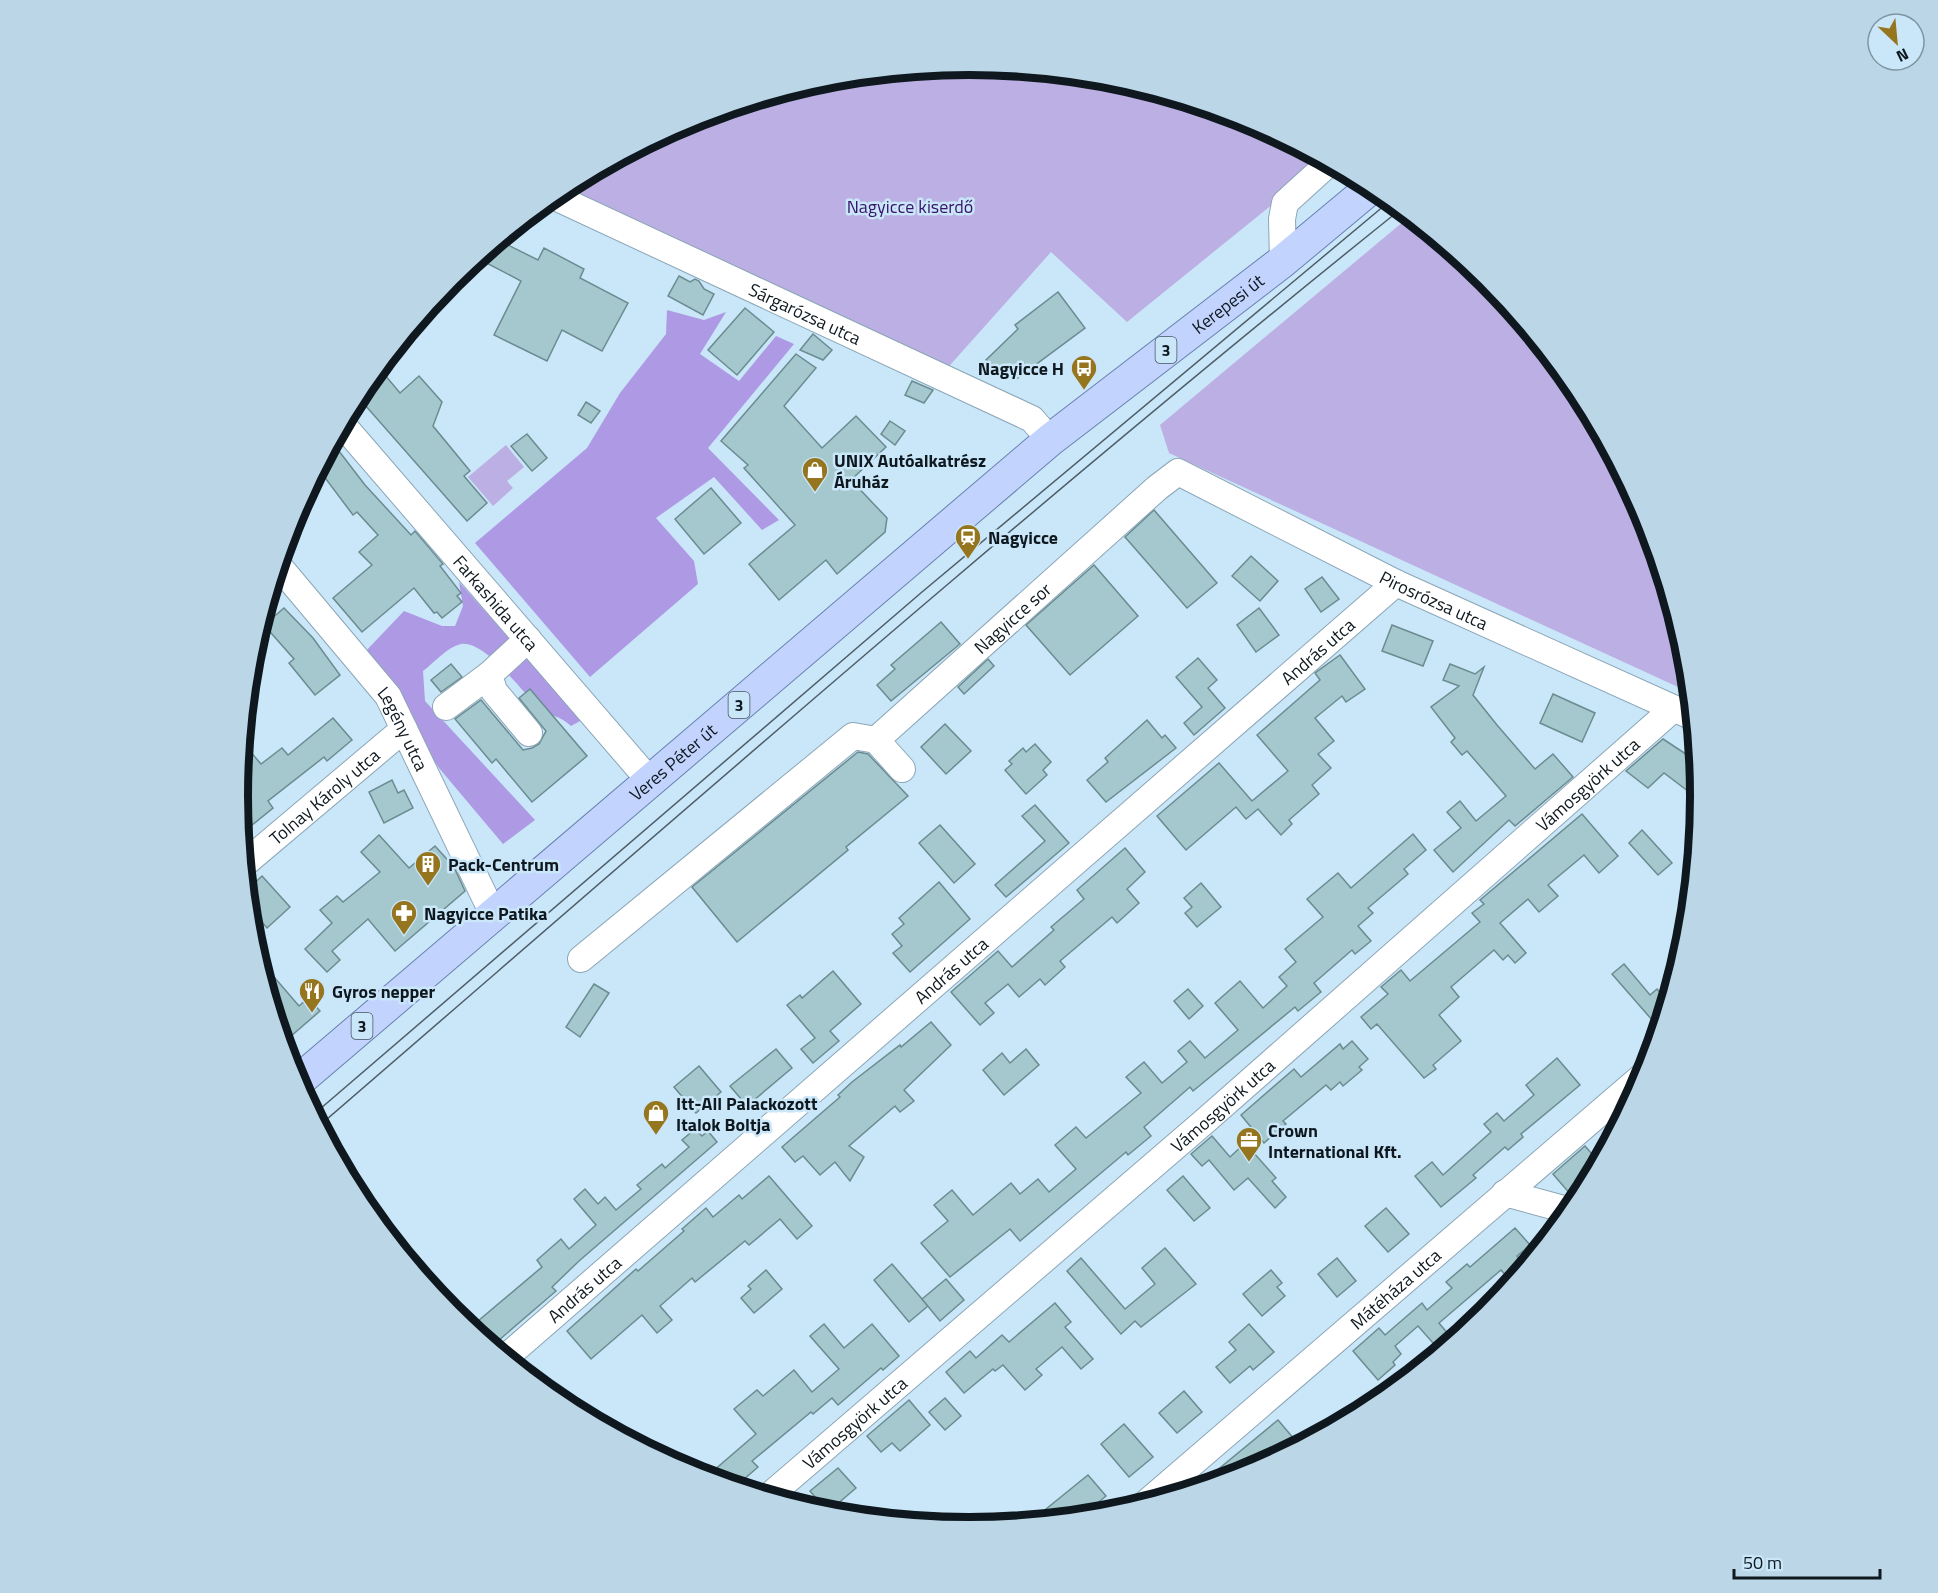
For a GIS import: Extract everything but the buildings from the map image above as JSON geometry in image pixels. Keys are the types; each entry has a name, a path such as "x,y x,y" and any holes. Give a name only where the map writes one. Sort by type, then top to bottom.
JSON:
{"main road":[{"name":"Kerepesi út","path":"1050,440 1282,261 1364,193"},
{"name":"Veres Péter út","path":"304,1076 1050,440"}],"street":[{"path":"1282,261 1282,219 1285,203 1323,168"},
{"name":"Sárgarózsa utca","path":"563,201 1032,419 1050,440"},
{"name":"Farkashida utca","path":"348,430 650,782"},
{"name":"Pirosrózsa utca","path":"1178,472 1396,583 1683,713"},
{"name":"Nagyicce sor","path":"876,740 1157,488 1178,472"},
{"name":"Legény utca","path":"282,578 388,696 493,914"},
{"name":"András utca","path":"511,1353 1396,583"},
{"path":"446,707 489,675 528,639"},
{"path":"489,675 494,691 530,733"},
{"name":"Vámosgyörk utca","path":"775,1491 1683,713"},
{"name":"Tolnay Károly utca","path":"251,858 404,729"},
{"path":"581,959 854,736 876,740 902,769"},
{"name":"Mátéháza utca","path":"1159,1492 1629,1087"},
{"path":"1505,1193 1561,1208"}],"green space":[{"name":"Nagyicce kiserdő","path":"969,75 1063,81 1156,100 1201,113 1245,130 1320,166 1127,322 1051,252 943,373 574,193 650,149 737,113 828,89 875,81"},
{"path":"1404,221 1445,254 1511,321 1541,357 1594,436 1636,520 1652,565 1666,610 1682,689 1169,453 1160,425"},
{"path":"506,445 524,467 507,481 513,488 493,506 468,477"}],"shaded area":[{"path":"667,310 704,320 726,312 700,354 739,381 776,336 794,344 708,448 779,520 762,530 714,477 656,518 694,561 698,584 590,677 475,543 587,448 620,393 666,334"},
{"path":"459,582 582,720 571,726 543,711 503,668 471,645 461,644 451,648 423,671 425,701 535,820 503,844 439,768 363,654 404,611 442,626 455,626 463,606"}],"tram line":[{"path":"319,1110 922,592 1383,206"},
{"path":"325,1121 991,548 1394,214"}],"place":[{"name":"Nagyicce H","path":"1084,391"},
{"name":"UNIX Autóalkatrész Áruház","path":"815,493"},
{"name":"Nagyicce","path":"968,560"},
{"name":"Pack-Centrum","path":"428,887"},
{"name":"Nagyicce Patika","path":"404,936"},
{"name":"Gyros nepper","path":"312,1014"},
{"name":"Itt-All Palackozott Italok Boltja","path":"656,1136"},
{"name":"Crown International Kft.","path":"1249,1163"}]}
